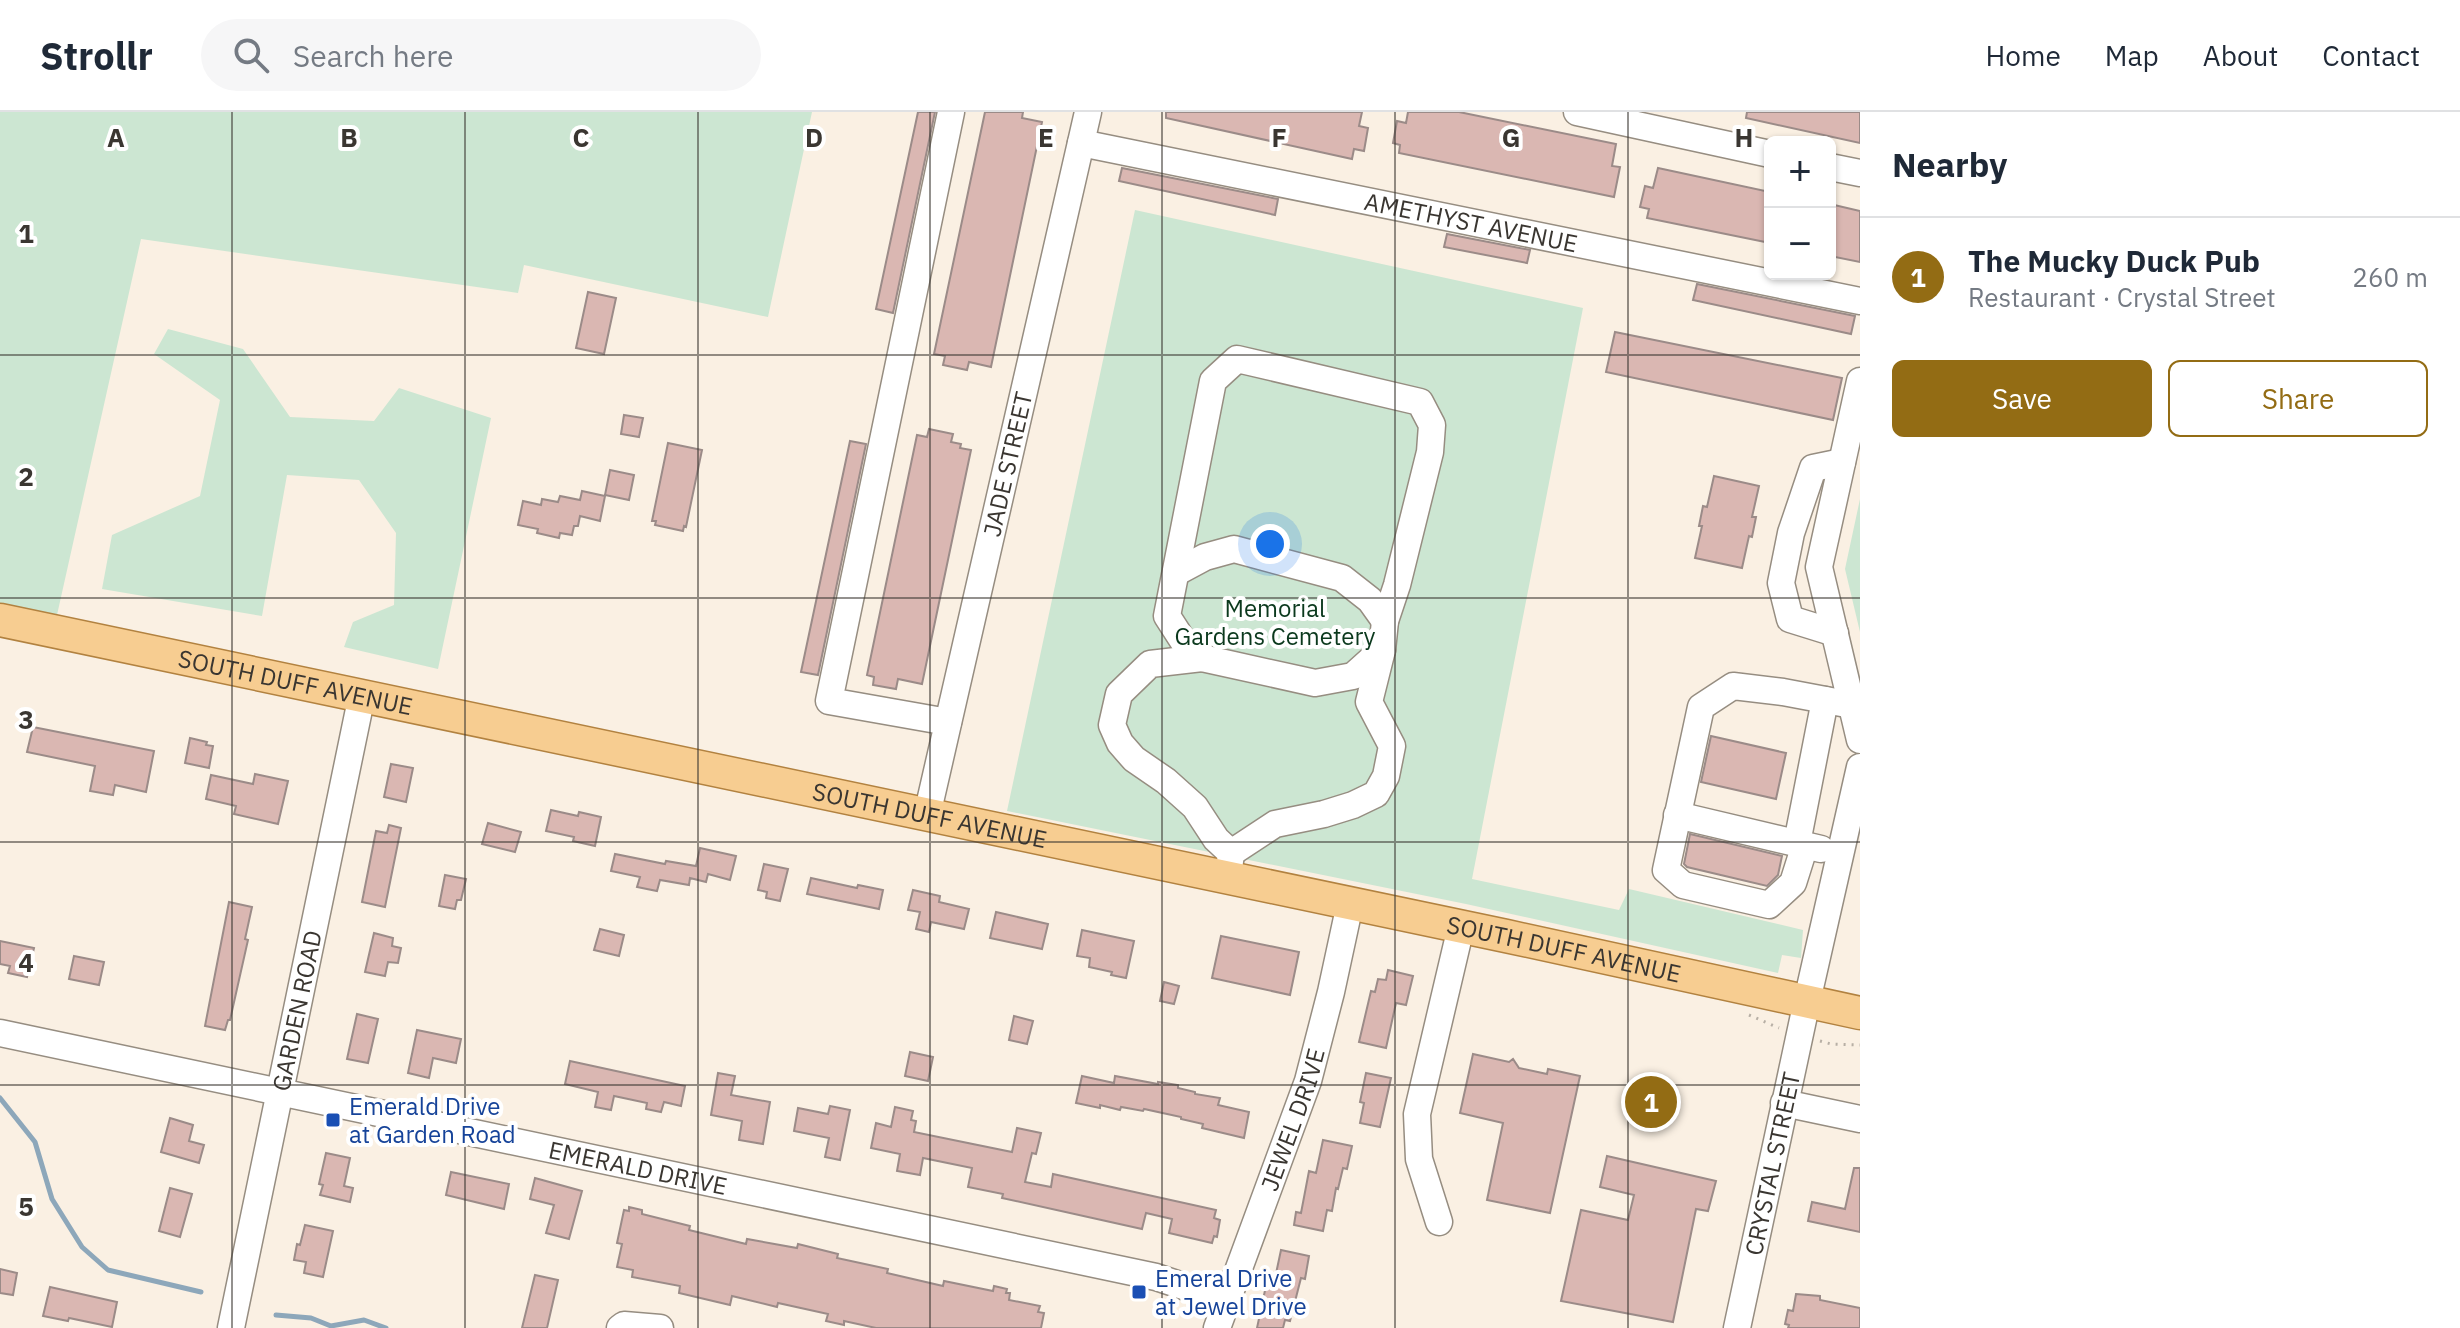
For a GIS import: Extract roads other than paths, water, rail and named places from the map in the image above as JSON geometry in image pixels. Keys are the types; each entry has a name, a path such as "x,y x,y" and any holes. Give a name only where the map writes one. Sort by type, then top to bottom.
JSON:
{"main road":[{"name":"SOUTH DUFF AVENUE","path":"0,620 927,815 1229,866 1350,904 1860,1013"}],"street":[{"path":"948,722 829,701 951,112"},
{"name":"JADE STREET","path":"927,815 1088,112"},
{"path":"1577,112 1764,153"},
{"name":"AMETHYST AVENUE","path":"1081,143 1860,301"},
{"path":"1836,168 1860,173"},
{"path":"1237,359 1420,402 1432,425 1430,452 1385,621 1382,650 1369,702 1392,746 1386,776 1376,794 1339,810 1275,824 1229,866 1195,807 1166,781 1134,759 1120,743 1112,725 1119,694 1155,659 1177,572 1213,381 1237,359"},
{"path":"1860,381 1819,567 1860,740"},
{"path":"1835,633 1790,619 1781,583 1791,533 1813,468 1842,462"},
{"path":"1177,572 1205,557 1234,549 1342,578 1370,600 1385,621"},
{"path":"1167,616 1185,644 1202,658"},
{"path":"1315,683 1353,676 1382,650"},
{"path":"1150,664 1202,658 1315,683 1369,702"},
{"path":"1825,700 1793,883 1769,905 1683,885 1666,870 1701,707 1733,686 1783,692 1852,705"},
{"name":"GARDEN ROAD","path":"231,1328 362,695"},
{"name":"CRYSTAL STREET","path":"1737,1328 1860,767"},
{"path":"1677,815 1841,853"},
{"name":"JEWEL DRIVE","path":"1217,1328 1308,1081 1350,904"},
{"path":"1439,1222 1419,1159 1417,1114 1461,927"},
{"name":"EMERALD DRIVE","path":"0,1033 1156,1277 1228,1301"},
{"path":"1784,1103 1860,1119"},
{"path":"620,1328 624,1325 660,1328"}],"waterway":[{"path":"0,1098 35,1142 52,1199 82,1247 108,1270 201,1292"},
{"path":"276,1315 311,1318 331,1326 364,1320 386,1328"}],"place":[{"name":"The Mucky Duck Pub","path":"1651,1102"},
{"name":"Emerald Drive at Garden Road","path":"333,1120"},
{"name":"Emeral Drive at Jewel Drive","path":"1139,1292"}],"park label":[{"name":"Memorial Gardens Cemetery","path":"1275,622"}]}
